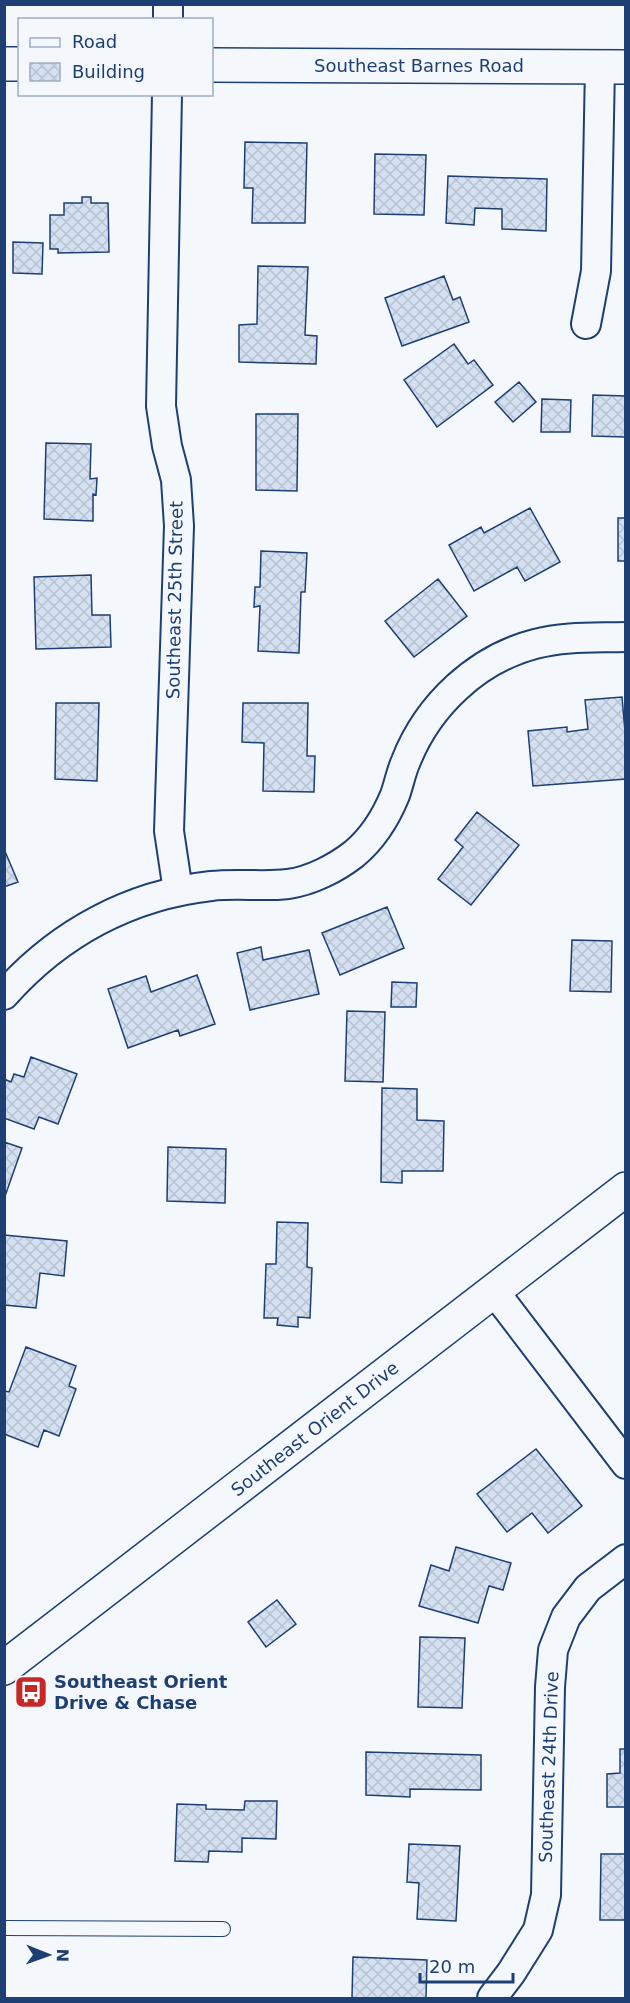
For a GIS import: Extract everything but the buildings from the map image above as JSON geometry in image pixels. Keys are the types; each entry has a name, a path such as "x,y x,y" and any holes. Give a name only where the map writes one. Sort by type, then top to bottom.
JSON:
{"main road":[{"name":"Southeast Barnes Road","path":"213,65 613,67"},
{"name":"Southeast Orient Drive","path":"4,1668 626,1189"}],"street":[{"path":"586,324 596,271 613,67"},
{"name":"Southeast 25th Street","path":"167,96 161,406 167,446 176,480 179,526 170,831 178,891"},
{"path":"4,995 45,955 73,934 102,917 134,903 178,891 213,885 290,884 324,873 354,854 378,828 395,795 405,761 422,729 443,700 470,676 501,657 535,644 570,638 626,637"},
{"path":"494,1291 626,1464"},
{"name":"Southeast 24th Drive","path":"492,1998 512,1973 538,1930 546,1895 550,1687 553,1650 566,1617 588,1588 626,1559"}],"lane":[{"path":"4,1928 223,1929"}],"place":[{"name":"Southeast Orient Drive & Chase","path":"31,1692"}]}
